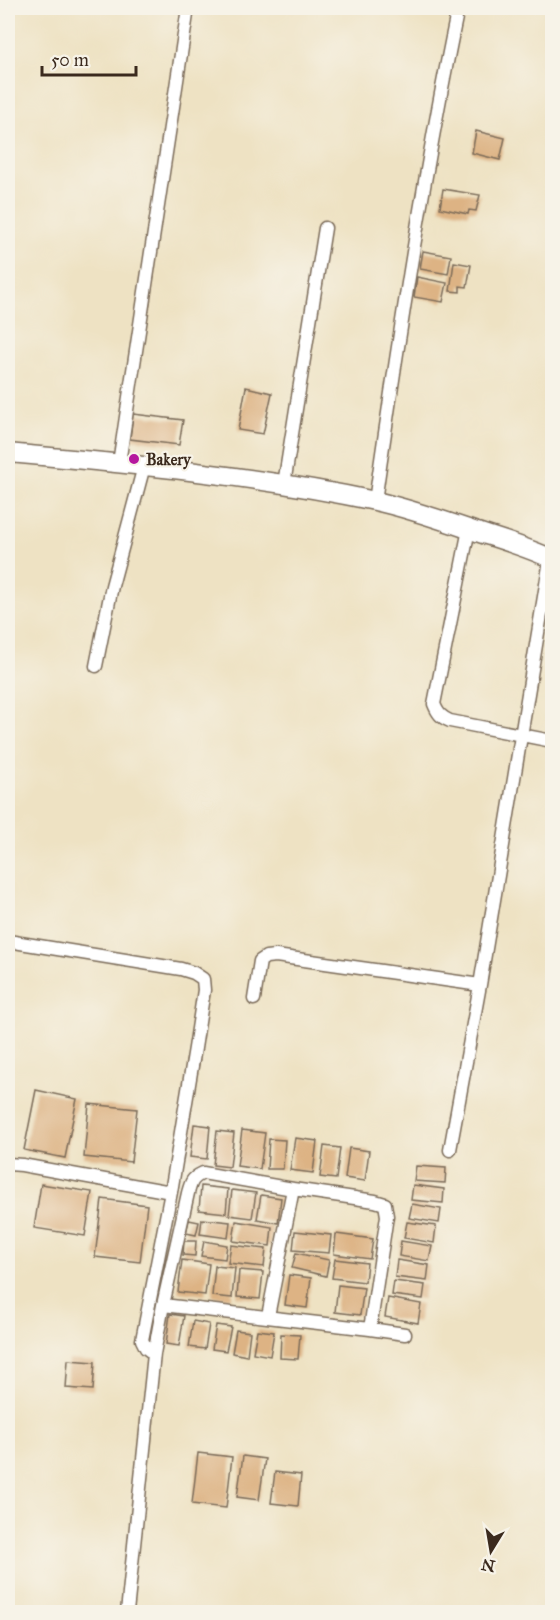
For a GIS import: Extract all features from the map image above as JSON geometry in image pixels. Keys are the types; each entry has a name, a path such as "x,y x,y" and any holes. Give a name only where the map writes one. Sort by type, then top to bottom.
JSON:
{"main road":[{"path":"8,453 119,463 284,484 375,501 417,512 551,556"}],"street":[{"path":"119,463 188,8"},
{"path":"375,501 411,257 434,121 458,8"},
{"path":"284,484 325,228"},
{"path":"96,666 112,586 144,466"},
{"path":"469,529 434,704 441,717 450,721 552,741"},
{"path":"450,1150 480,985 551,556"},
{"path":"8,940 181,969 203,979 204,990 171,1192 142,1340 146,1348 154,1354"},
{"path":"254,999 260,961 266,957 276,956 480,985"},
{"path":"8,1164 171,1192"},
{"path":"127,1612 154,1354 188,1193 195,1176 203,1173 385,1204 387,1216 370,1329"},
{"path":"268,1316 293,1189"},
{"path":"163,1305 405,1334"}],"building":[{"path":"476,131 505,138 500,160 472,153"},
{"path":"443,189 480,195 476,211 469,210 468,214 440,208"},
{"path":"423,251 451,256 448,274 420,269"},
{"path":"454,262 471,265 467,287 460,286 460,292 450,291"},
{"path":"417,277 447,283 443,302 414,297"},
{"path":"246,387 272,393 263,434 238,430"},
{"path":"133,414 183,420 179,445 130,439"},
{"path":"36,1090 77,1099 65,1158 24,1150"},
{"path":"89,1104 137,1109 131,1162 84,1157"},
{"path":"194,1124 210,1126 207,1159 190,1157"},
{"path":"242,1130 265,1133 260,1169 237,1166"},
{"path":"217,1131 234,1133 230,1167 213,1165"},
{"path":"295,1138 317,1141 313,1173 290,1170"},
{"path":"269,1139 285,1140 283,1169 267,1169"},
{"path":"324,1146 340,1148 336,1179 320,1177"},
{"path":"349,1148 369,1151 365,1181 345,1178"},
{"path":"416,1166 446,1168 445,1183 414,1181"},
{"path":"41,1184 92,1192 85,1236 34,1228"},
{"path":"413,1185 444,1189 443,1203 411,1200"},
{"path":"201,1186 228,1189 226,1213 199,1210"},
{"path":"232,1190 256,1193 252,1218 229,1215"},
{"path":"261,1195 281,1198 278,1223 257,1219"},
{"path":"102,1199 147,1205 140,1262 95,1257"},
{"path":"412,1204 441,1209 439,1223 409,1218"},
{"path":"202,1219 230,1222 228,1238 200,1234"},
{"path":"189,1220 199,1222 196,1235 186,1233"},
{"path":"236,1221 272,1227 270,1246 233,1241"},
{"path":"407,1222 436,1226 434,1243 404,1238"},
{"path":"295,1231 331,1235 329,1253 293,1250"},
{"path":"336,1234 373,1239 370,1259 334,1254"},
{"path":"184,1241 196,1241 195,1256 183,1255"},
{"path":"204,1241 227,1245 225,1259 201,1256"},
{"path":"401,1241 432,1246 429,1261 399,1256"},
{"path":"231,1245 266,1249 264,1267 228,1263"},
{"path":"296,1253 329,1260 326,1276 292,1268"},
{"path":"335,1259 367,1263 365,1282 332,1278"},
{"path":"182,1260 209,1264 205,1295 178,1292"},
{"path":"397,1260 429,1265 427,1281 395,1277"},
{"path":"215,1266 235,1268 232,1298 212,1296"},
{"path":"239,1270 263,1272 260,1299 237,1297"},
{"path":"289,1275 311,1278 307,1308 285,1305"},
{"path":"394,1281 425,1285 423,1299 392,1295"},
{"path":"338,1285 364,1288 360,1315 335,1312"},
{"path":"388,1298 421,1304 418,1323 385,1317"},
{"path":"170,1314 184,1316 179,1346 166,1344"},
{"path":"193,1321 209,1324 205,1349 189,1347"},
{"path":"216,1325 231,1327 226,1351 212,1349"},
{"path":"236,1330 250,1332 247,1356 232,1353"},
{"path":"257,1330 274,1332 270,1356 253,1353"},
{"path":"281,1334 300,1335 298,1359 280,1358"},
{"path":"68,1360 95,1362 93,1390 66,1388"},
{"path":"198,1453 232,1457 226,1508 192,1504"},
{"path":"243,1456 265,1459 259,1500 237,1497"},
{"path":"275,1472 301,1475 298,1506 271,1503"}],"place":[{"name":"Bakery","path":"134,459"}]}
